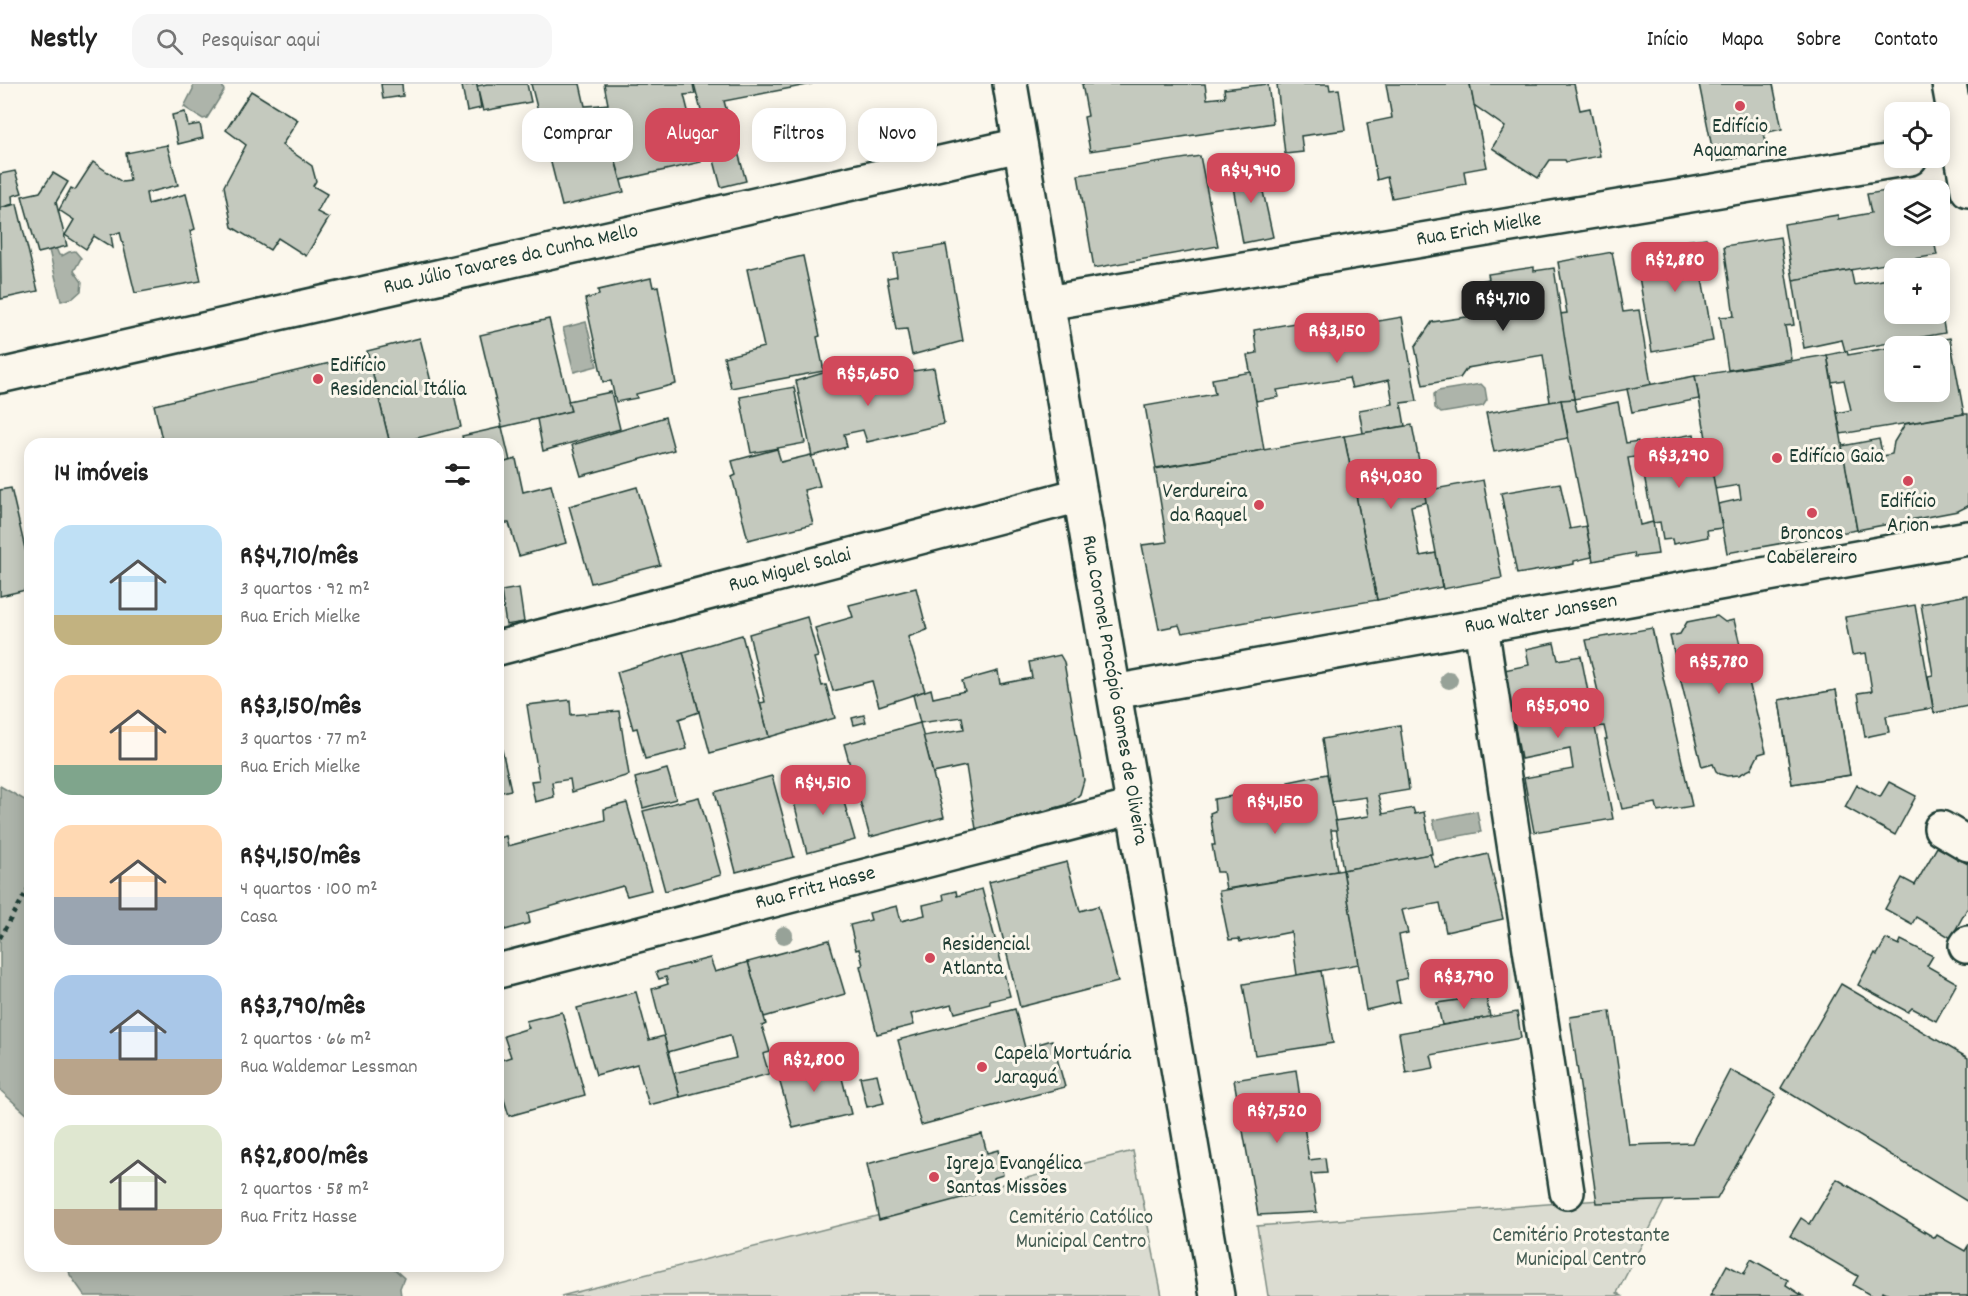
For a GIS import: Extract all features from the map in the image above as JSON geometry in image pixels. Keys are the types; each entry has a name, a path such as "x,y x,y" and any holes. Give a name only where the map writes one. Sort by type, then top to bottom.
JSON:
{"street":[{"name":"Rua Coronel Procópio Gomes de Oliveira","path":"1010,84 1217,1296"},
{"path":"1949,84 1949,102"},
{"name":"Rua Júlio Tavares da Cunha Mello","path":"0,376 1020,145"},
{"path":"1950,151 1968,190"},
{"name":"Rua Erich Mielke","path":"1047,303 1884,162"},
{"name":"Rua Miguel Salai","path":"504,646 1080,495"},
{"name":"Rua Walter Janssen","path":"1114,692 1968,538"},
{"path":"1481,626 1567,1192"},
{"name":"Rua Fritz Hasse","path":"504,969 1133,807"}],"path":[{"path":"0,938 24,896"}],"green space":[{"name":"Cemitério Católico Municipal Centro","path":"1133,1151 1162,1296 561,1296"},
{"name":"Cemitério Protestante Municipal Centro","path":"1667,1195 1617,1293 1622,1296 1268,1296 1257,1226"}],"shaded area":[{"path":"193,84 222,84 224,91 207,118 203,119 184,107 193,89"},
{"path":"56,248 59,255 75,251 81,258 74,271 82,282 81,291 73,298 61,301 49,250"},
{"path":"586,322 597,366 574,372 563,328"},
{"path":"1481,384 1485,388 1487,400 1483,406 1441,413 1435,408 1434,394 1438,391"},
{"path":"0,786 24,800 24,1112 0,1090"},
{"path":"1477,811 1481,832 1438,840 1433,820"},
{"path":"69,1272 398,1272 404,1278 400,1288 401,1296 85,1296"}],"building":[{"path":"381,84 402,84 403,96 383,99"},
{"path":"477,84 481,108 467,111 462,86"},
{"path":"527,84 531,102 483,111 477,86"},
{"path":"531,84 580,84 585,106 600,105 601,108 537,108"},
{"path":"604,84 693,84 695,94 684,95 687,108 645,108 645,162 701,162 621,180 616,162 633,162 633,108 601,108 600,105 608,104"},
{"path":"694,84 812,84 724,101 726,108 700,108"},
{"path":"1082,84 1205,84 1207,99 1225,97 1224,89 1268,84 1273,123 1090,151 1084,117 1088,116"},
{"path":"1277,84 1329,84 1330,90 1339,89 1345,130 1301,136 1303,152 1285,154"},
{"path":"1386,84 1470,84 1487,167 1464,171 1466,184 1392,198 1387,177 1377,180 1367,123 1392,118"},
{"path":"1470,84 1574,84 1580,110 1590,108 1600,156 1566,162 1565,160 1550,160 1538,178 1492,148 1505,127 1474,105"},
{"name":"Edifício Aquamarine","path":"1699,84 1773,84 1782,129 1764,133 1768,152 1715,162"},
{"path":"251,91 298,120 282,145 312,166 316,181 313,186 327,194 317,212 329,218 306,256 278,238 270,250 232,227 224,186 246,145 226,130"},
{"path":"185,112 188,126 200,124 203,138 178,144 172,115"},
{"path":"167,145 178,185 146,193 148,204 186,194 195,229 190,231 201,281 135,293 120,232 111,235 113,248 94,236 86,249 65,235 74,220 59,210 71,188 75,190 93,162 122,182 130,181 126,153"},
{"path":"1200,156 1218,246 1094,268 1078,175"},
{"path":"740,159 746,181 721,187 714,162 740,162"},
{"path":"551,162 616,162 624,192 562,206"},
{"path":"1257,164 1273,237 1243,243 1230,170"},
{"path":"15,171 22,193 12,196 13,204 0,208 0,174"},
{"path":"53,173 68,182 56,202 67,246 38,253 22,196 40,192"},
{"path":"1884,191 1884,246 1935,246 1937,255 1920,258 1884,258 1884,264 1793,280 1784,224 1838,215 1838,219 1871,213 1867,194"},
{"path":"17,204 38,291 1,299 0,208"},
{"path":"1780,237 1794,325 1785,326 1791,359 1728,370 1720,317 1734,316 1724,246"},
{"path":"1706,238 1713,276 1702,278 1713,341 1652,352 1634,248"},
{"path":"946,245 963,341 912,355 907,329 896,330 887,278 897,276 894,254"},
{"path":"1612,252 1623,312 1639,310 1651,385 1574,399 1560,314 1567,313 1558,262"},
{"path":"803,256 820,336 817,337 824,371 731,388 724,357 764,347 747,269"},
{"path":"1534,267 1534,271 1554,268 1574,399 1550,402 1543,355 1467,368 1460,378 1423,385 1415,347 1432,322 1480,315 1476,282 1489,279 1488,274"},
{"path":"1851,270 1854,285 1884,280 1884,324 1943,324 1945,333 1928,336 1884,336 1884,344 1845,351 1842,340 1804,348 1793,280"},
{"path":"651,278 653,287 658,286 676,384 636,394 637,398 616,402 611,381 603,382 585,299 599,295 598,290"},
{"path":"1402,317 1417,401 1401,403 1405,426 1363,433 1359,410 1393,404 1389,380 1352,388 1349,378 1277,390 1279,397 1256,401 1247,355 1257,353 1254,330 1306,321 1311,342 1344,337 1343,327"},
{"path":"549,319 571,411 502,427 480,335"},
{"path":"420,338 434,394 453,389 461,427 417,438 389,438 367,351"},
{"path":"1950,338 1964,414 1841,434 1837,413 1851,410 1844,380 1832,382 1827,355 1847,351 1848,355 1884,349 1884,402 1950,402"},
{"name":"Edifício Residencial Itália","path":"368,354 389,438 162,438 154,405"},
{"name":"Edifício Gaia","path":"1827,355 1857,530 1727,553 1718,504 1741,499 1739,485 1715,489 1695,376"},
{"path":"934,368 944,424 867,442 863,430 844,434 847,447 812,456 796,381 830,371 835,388 857,383 856,379"},
{"path":"1251,372 1264,450 1156,468 1145,406 1215,394 1212,379"},
{"path":"1695,376 1699,399 1632,412 1627,389"},
{"path":"794,387 805,443 751,453 740,397"},
{"path":"611,392 620,429 543,451 537,419 571,411 568,401"},
{"path":"1574,399 1577,411 1618,402 1626,443 1638,441 1641,456 1628,458 1640,525 1653,522 1658,554 1635,557 1634,553 1593,561 1561,400"},
{"path":"1561,400 1568,438 1494,452 1486,413"},
{"name":"Edifício Arion","path":"1968,414 1968,506 1958,511 1857,530 1842,446 1879,439 1883,456 1892,454 1894,442 1905,424"},
{"path":"665,417 674,450 581,476 572,445"},
{"path":"1412,425 1427,502 1411,506 1420,556 1436,553 1442,587 1377,600 1344,436"},
{"path":"502,427 510,461 504,462 504,438 462,438 462,436"},
{"path":"1694,434 1701,472 1712,470 1722,528 1707,530 1708,537 1673,544 1672,539 1663,540 1660,522 1653,523 1638,444"},
{"name":"Verdureira da Raquel","path":"1344,436 1377,600 1182,633 1179,625 1159,629 1142,545 1167,542 1155,469"},
{"path":"777,449 781,462 811,455 820,486 804,490 813,524 748,540 732,477 736,475 732,461"},
{"path":"516,459 523,492 551,485 566,543 519,556 509,523 504,523 504,462"},
{"path":"1483,480 1502,578 1443,589 1424,491"},
{"path":"1560,483 1570,529 1586,526 1592,557 1574,561 1574,564 1517,574 1501,493"},
{"path":"637,487 660,565 591,583 569,506"},
{"path":"11,488 24,544 24,590 0,596 0,490"},
{"path":"519,588 524,622 506,625 504,590"},
{"path":"916,588 927,630 908,637 925,691 879,706 872,681 833,691 815,628 853,617 849,605"},
{"path":"1968,595 1968,706 1934,713 1928,676 1933,675 1921,604"},
{"path":"1915,605 1933,708 1886,716 1889,732 1865,737 1858,693 1872,691 1866,653 1852,655 1845,617"},
{"path":"1717,616 1725,622 1734,620 1766,752 1759,754 1751,769 1739,775 1720,774 1713,764 1702,767 1670,636 1680,634 1687,622"},
{"path":"807,617 818,657 814,658 822,686 826,685 835,718 769,737 760,703 765,702 749,634"},
{"path":"1652,628 1692,806 1658,812 1656,803 1622,809 1604,726 1594,727 1591,711 1602,709 1586,640"},
{"path":"742,635 769,737 710,753 683,652"},
{"path":"1554,643 1558,660 1581,656 1613,819 1534,832 1524,778 1573,769 1570,749 1521,759 1504,670 1529,665 1526,649"},
{"path":"683,652 699,712 679,719 687,749 645,759 637,728 633,729 617,672"},
{"path":"1060,655 1064,662 1084,780 1080,794 1066,805 976,829 966,766 933,773 923,736 964,729 962,717 920,723 913,695 931,689 933,698 965,691 962,681 998,671 1000,684 1032,678 1029,662"},
{"path":"1836,690 1850,775 1792,784 1779,700"},
{"path":"1836,690 1850,775 1792,784 1779,700"},
{"path":"570,700 571,715 619,711 629,775 572,792 570,779 552,782 554,797 535,802 531,781 539,780 527,705"},
{"path":"864,715 866,722 854,725 852,718"},
{"path":"920,723 944,817 870,837 844,744"},
{"path":"1400,725 1409,790 1378,795 1383,814 1413,808 1415,814 1424,812 1432,854 1343,870 1335,821 1369,816 1366,797 1332,802 1322,739"},
{"path":"504,759 511,790 504,792"},
{"path":"667,769 676,799 643,808 635,778"},
{"path":"1327,774 1337,830 1331,830 1337,871 1226,889 1223,872 1217,872 1212,845 1215,845 1210,813 1215,811 1214,799 1267,790 1270,802 1292,799 1288,782"},
{"path":"772,776 794,857 736,872 715,792"},
{"path":"837,778 855,840 807,853 791,791"},
{"path":"1889,782 1916,796 1895,835 1845,807 1857,785 1880,797"},
{"path":"699,797 721,875 665,891 643,811"},
{"path":"627,803 651,890 627,896 623,886 528,913 530,923 505,930 504,836 506,836 508,846 605,820 604,809"},
{"path":"1937,847 1968,864 1968,907 1951,938 1916,917 1912,924 1885,909 1902,878 1915,885"},
{"path":"1430,854 1435,867 1488,854 1503,919 1446,932 1440,903 1402,910 1408,933 1399,935 1407,978 1396,981 1400,1002 1366,1010 1343,870"},
{"path":"1067,862 1080,911 1098,906 1118,982 1020,1007 989,882"},
{"path":"1343,870 1359,964 1297,975 1291,932 1240,942 1239,939 1229,940 1219,891"},
{"name":"Residencial Atlanta","path":"982,889 1010,996 955,1013 952,1004 911,1014 914,1025 877,1034 860,966 863,965 859,949 856,950 850,925 871,920 869,913 897,906 901,921 925,915 923,905 944,900 943,894 956,891 957,896"},
{"path":"1886,939 1899,945 1901,940 1933,956 1927,966 1957,983 1936,1021 1912,1008 1908,1012 1858,985 1875,953 1877,955"},
{"path":"829,940 845,994 764,1017 748,962"},
{"path":"710,958 715,972 748,962 766,1024 762,1026 770,1052 763,1054 769,1074 680,1097 674,1073 736,1058 730,1035 668,1052 652,989 668,984 666,977 659,979 656,972"},
{"path":"1321,971 1333,1043 1255,1055 1243,984"},
{"path":"1841,984 1968,1058 1968,1202 1781,1088"},
{"path":"636,992 649,1040 664,1036 680,1097 649,1105 637,1064 596,1075 577,1008"},
{"path":"1486,996 1490,1017 1442,1025 1437,1003"},
{"name":"Capela Mortuária Jaraguá","path":"1015,1009 1025,1048 1052,1040 1065,1087 921,1125 898,1040"},
{"path":"1610,1011 1629,1145 1692,1143 1730,1070 1776,1095 1717,1199 1597,1203 1570,1017"},
{"path":"562,1012 585,1095 509,1116 504,1100 504,1059 511,1057 504,1036 529,1028 526,1021"},
{"path":"1517,1012 1521,1038 1431,1055 1434,1068 1406,1073 1399,1033"},
{"path":"837,1058 851,1114 793,1128 777,1072"},
{"path":"1296,1070 1309,1160 1325,1158 1327,1173 1311,1174 1317,1212 1258,1215 1234,1080"},
{"path":"877,1074 884,1103 867,1107 860,1077"},
{"name":"Igreja Evangélica Santas Missões","path":"982,1134 987,1153 998,1150 1003,1175 993,1178 995,1189 879,1220 867,1164"},
{"path":"1837,1179 1935,1238 1937,1235 1965,1251 1968,1246 1968,1296 1893,1296 1883,1291 1880,1296 1872,1296 1853,1285 1858,1276 1790,1236 1801,1218 1810,1224"},
{"path":"1751,1259 1788,1280 1786,1285 1803,1296 1710,1296 1727,1265 1744,1274"}],"place":[{"name":"Edifício Aquamarine","path":"1740,106"},
{"name":"Edifício Residencial Itália","path":"318,379"},
{"name":"Edifício Gaia","path":"1777,458"},
{"name":"Edifício Arion","path":"1908,481"},
{"name":"Verdureira da Raquel","path":"1259,505"},
{"name":"Broncos Cabelereiro","path":"1812,513"},
{"name":"Residencial Atlanta","path":"930,958"},
{"name":"Capela Mortuária Jaraguá","path":"982,1067"},
{"name":"Igreja Evangélica Santas Missões","path":"934,1177"}]}
